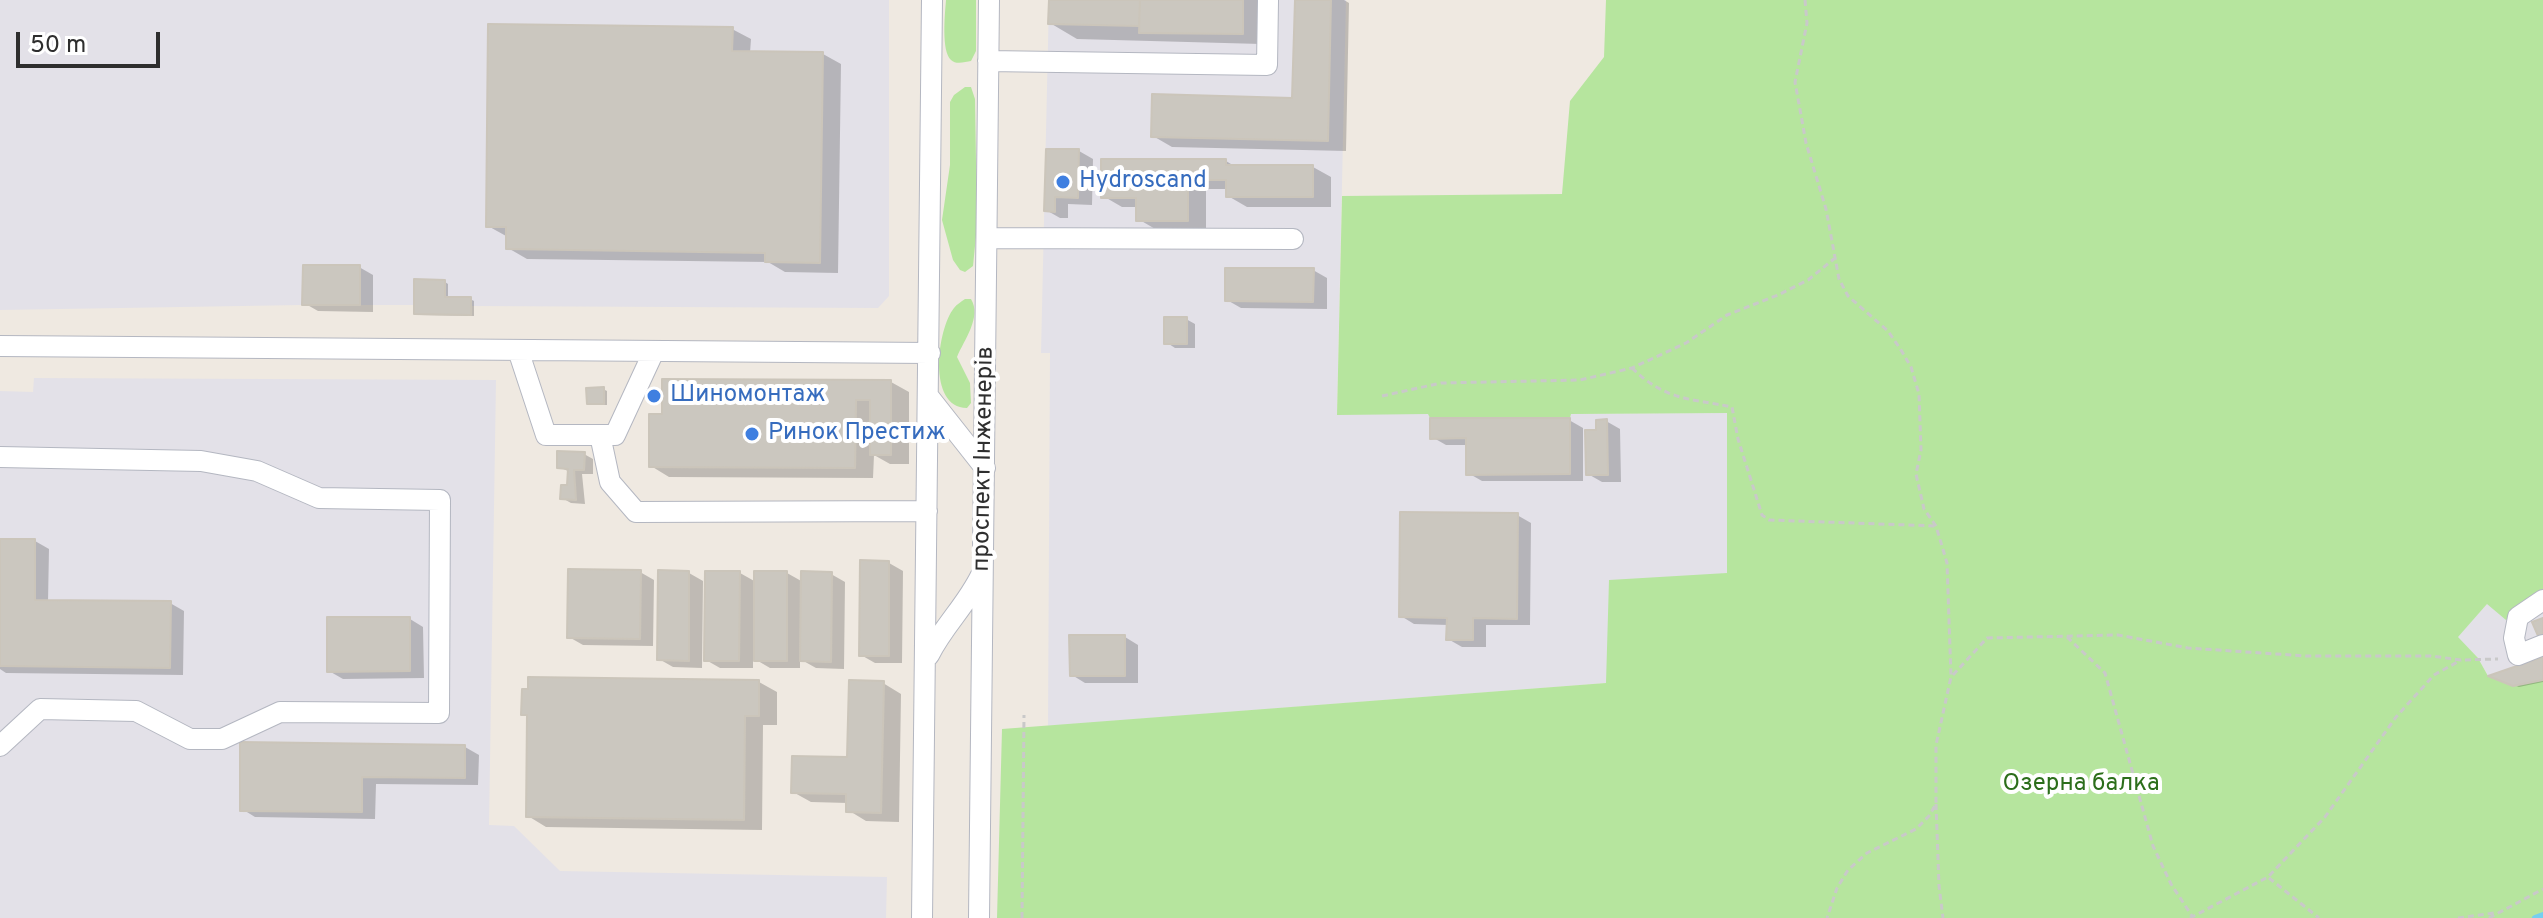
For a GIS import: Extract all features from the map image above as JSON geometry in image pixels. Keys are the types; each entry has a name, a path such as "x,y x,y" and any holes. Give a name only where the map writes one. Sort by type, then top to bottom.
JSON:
{"street":[{"path":"922,918 932,0"},
{"name":"проспект Інженерів","path":"979,918 989,0"},
{"path":"988,61 1267,65 1268,1"},
{"path":"987,238 1293,239"},
{"path":"0,346 930,353"},
{"path":"518,350 546,435 615,435 654,351"},
{"path":"929,397 985,468"},
{"path":"600,435 610,482 636,512 927,511"},
{"path":"0,457 201,461 257,471 319,498 440,500 439,713 280,712 222,739 190,739 136,711 40,709 0,746"},
{"path":"925,662 940,633 970,599 983,571"},
{"path":"2543,600 2518,617 2514,638 2518,655 2543,645"}],"path":[{"path":"1805,0 1807,23 1795,82 1806,143 1826,209 1839,279 1848,296 1888,331 1911,367 1919,394 1921,419 1921,450 1916,474 1918,490 1924,509 1936,526 1947,563 1951,677 1936,745 1943,918"},
{"path":"1382,396 1441,383 1580,380 1632,368 1686,343 1727,315 1808,280 1835,258"},
{"path":"1632,368 1651,386 1675,397 1732,407 1738,439 1762,515 1769,520 1936,526"},
{"path":"1951,677 1987,638 2118,635 2188,648 2306,656 2431,656 2490,661 2518,655"},
{"path":"2066,636 2105,673 2153,846 2191,917 2268,877 2325,817 2396,717 2434,675 2461,660"},
{"path":"1022,918 1024,715"},
{"path":"1827,918 1837,888 1848,870 1867,853 1916,829 1936,804"},
{"path":"2268,877 2319,918"},
{"path":"2458,918 2494,913 2543,889"},
{"path":"2489,918 2494,913"}],"shaded area":[{"path":"0,0 889,0 889,296 878,308 471,306 471,297 445,297 445,280 414,279 414,305 360,305 360,265 303,265 302,305 0,310"},
{"path":"1049,0 1346,0 1337,414 1727,413 1727,573 1716,575 1607,683 1048,726 1050,353 1041,353"},
{"path":"34,378 496,380 489,825 514,826 560,871 887,877 886,918 0,918 0,391 33,392"},
{"path":"2543,592 2543,680 2513,686 2488,676 2478,658 2457,637 2487,604"}],"green space":[{"path":"946,0 976,0 976,51 971,61 955,62 948,55 944,32"},
{"path":"1606,0 2543,0 2543,592 2506,620 2487,604 2458,637 2478,658 2488,676 2513,686 2543,680 2543,918 997,918 1002,729 1606,683 1609,580 1727,573 1727,413 1571,414 1570,418 1337,415 1342,196 1562,194 1570,101 1604,57"},
{"path":"965,87 971,87 975,99 977,226 973,266 965,272 953,260 942,220 950,165 950,102"},
{"path":"965,299 971,299 974,306 973,321 957,357 970,383 971,403 967,408 954,405 946,395 939,366 948,318"}],"building":[{"path":"1049,0 1140,0 1139,26 1048,24"},
{"path":"1140,0 1243,0 1243,34 1139,33"},
{"path":"1295,0 1331,0 1328,141 1151,137 1152,94 1292,98"},
{"path":"488,24 733,27 732,51 823,52 820,263 765,262 765,253 506,249 506,227 486,227"},
{"path":"1046,149 1079,149 1078,198 1055,197 1055,212 1044,211"},
{"path":"1101,159 1226,159 1226,165 1313,165 1313,197 1226,197 1226,180 1188,180 1188,221 1136,221 1136,198 1101,198"},
{"path":"303,265 360,265 360,305 302,305"},
{"path":"1225,268 1314,268 1313,302 1225,301"},
{"path":"414,279 445,280 445,297 471,297 471,315 414,314"},
{"path":"1164,317 1187,317 1187,344 1164,344"},
{"name":"Ринок Престиж","path":"662,379 891,380 891,455 870,455 870,400 856,400 855,468 649,467 649,414 662,414"},
{"path":"604,387 604,404 587,404 586,388"},
{"path":"1430,418 1570,418 1570,474 1466,475 1466,438 1430,439"},
{"path":"1607,419 1608,475 1586,475 1585,430 1596,430 1596,420"},
{"path":"557,451 585,452 584,470 574,470 576,500 560,499 561,485 567,485 568,469 557,468"},
{"path":"1400,512 1518,513 1517,619 1473,618 1473,640 1446,640 1447,618 1399,617"},
{"path":"0,539 35,539 35,600 171,601 170,668 0,666"},
{"path":"860,560 889,561 889,656 859,656"},
{"path":"568,569 641,570 640,639 567,638"},
{"path":"658,570 689,571 689,661 657,660"},
{"path":"705,571 740,571 739,661 704,661"},
{"path":"754,571 787,571 787,661 754,661"},
{"path":"801,571 832,572 831,662 800,661"},
{"path":"327,617 410,617 410,671 327,672"},
{"path":"2543,618 2543,636 2539,638 2532,622"},
{"path":"1069,635 1125,635 1125,676 1070,676"},
{"path":"2543,657 2543,680 2513,686 2488,676"},
{"path":"528,677 759,680 759,716 745,716 744,820 526,817 527,715 521,715 522,689 528,689"},
{"path":"849,680 884,681 881,813 846,812 846,794 791,793 792,756 847,757"},
{"path":"240,742 465,745 465,778 362,777 362,812 240,811"}],"waterway":[{"name":"Озерна балка","path":"2535,918 2543,915"}],"place":[{"name":"Hydroscand","path":"1063,182"},
{"name":"Шиномонтаж","path":"654,396"},
{"name":"Ринок Престиж","path":"752,434"}]}
